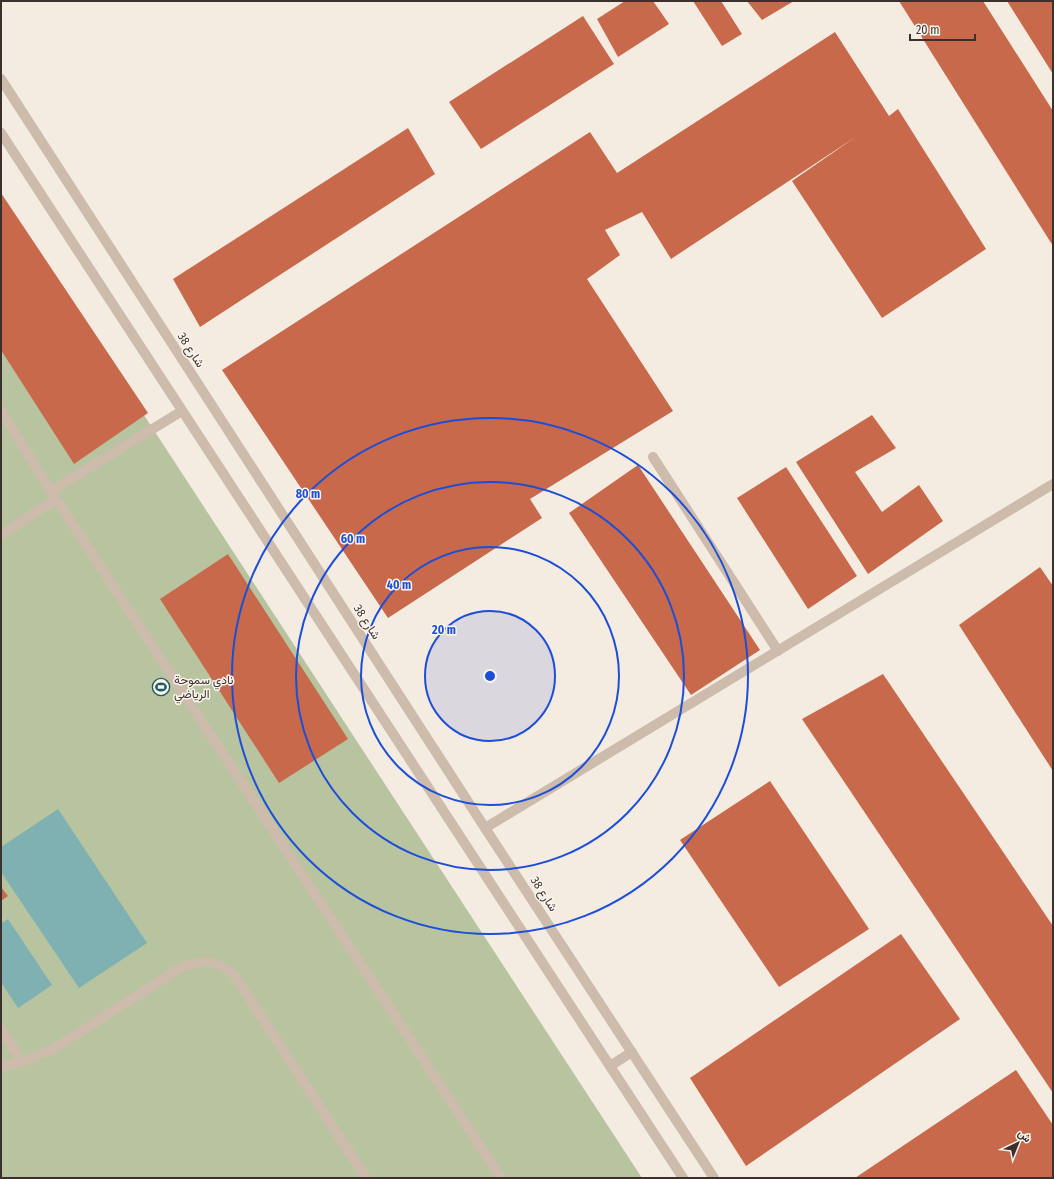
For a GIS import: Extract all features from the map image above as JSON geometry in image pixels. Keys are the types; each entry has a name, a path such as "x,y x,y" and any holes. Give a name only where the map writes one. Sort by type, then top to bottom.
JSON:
{"street":[{"name":"شارع 38","path":"1,79 485,828 714,1178"},
{"path":"1,133 683,1178"},
{"path":"1,411 54,495 501,1178"},
{"path":"1,536 54,495 80,472 182,411"},
{"path":"653,457 778,651"},
{"path":"485,828 1053,484"},
{"path":"1,1067 22,1062 55,1048 182,967 199,961 217,963 233,973 366,1178"},
{"path":"1,1029 22,1062"},
{"path":"610,1066 632,1052"}],"green space":[{"name":"نادي سموحة الرياضي","path":"1,196 642,1178 1,1178"}],"water":[{"path":"58,809 147,943 79,988 1,872 1,847"},
{"path":"8,919 52,985 18,1008 1,982 1,924"}],"building":[{"path":"625,1 653,1 669,24 618,57 597,19"},
{"path":"693,1 721,1 742,34 722,46"},
{"path":"747,1 794,1 762,20"},
{"path":"899,1 983,1 1053,111 1053,246"},
{"path":"1007,1 1053,1 1053,74"},
{"path":"583,16 614,64 481,149 449,102"},
{"path":"835,32 889,116 898,109 986,249 882,318 792,181 857,136 671,259 642,212 605,230 620,255 587,279 673,411 530,499 542,518 388,618 222,370 590,132 617,173"},
{"path":"408,128 435,174 200,327 173,279"},
{"path":"1,193 148,413 74,464 1,350"},
{"path":"872,415 896,448 855,472 882,512 919,485 943,521 868,574 796,462"},
{"path":"638,465 760,650 691,695 569,513"},
{"path":"786,467 857,576 808,609 737,498"},
{"path":"228,554 348,739 279,783 160,599"},
{"path":"1040,567 1053,586 1053,771 959,625"},
{"path":"883,674 1053,926 1053,1093 802,719"},
{"path":"770,781 869,929 779,987 680,840"},
{"path":"1,887 8,896 1,901"},
{"path":"901,934 960,1019 746,1166 690,1078"},
{"path":"1016,1070 1053,1125 1053,1178 855,1178"}],"place":[{"name":"نادي سموحة الرياضي","path":"161,687"}]}
